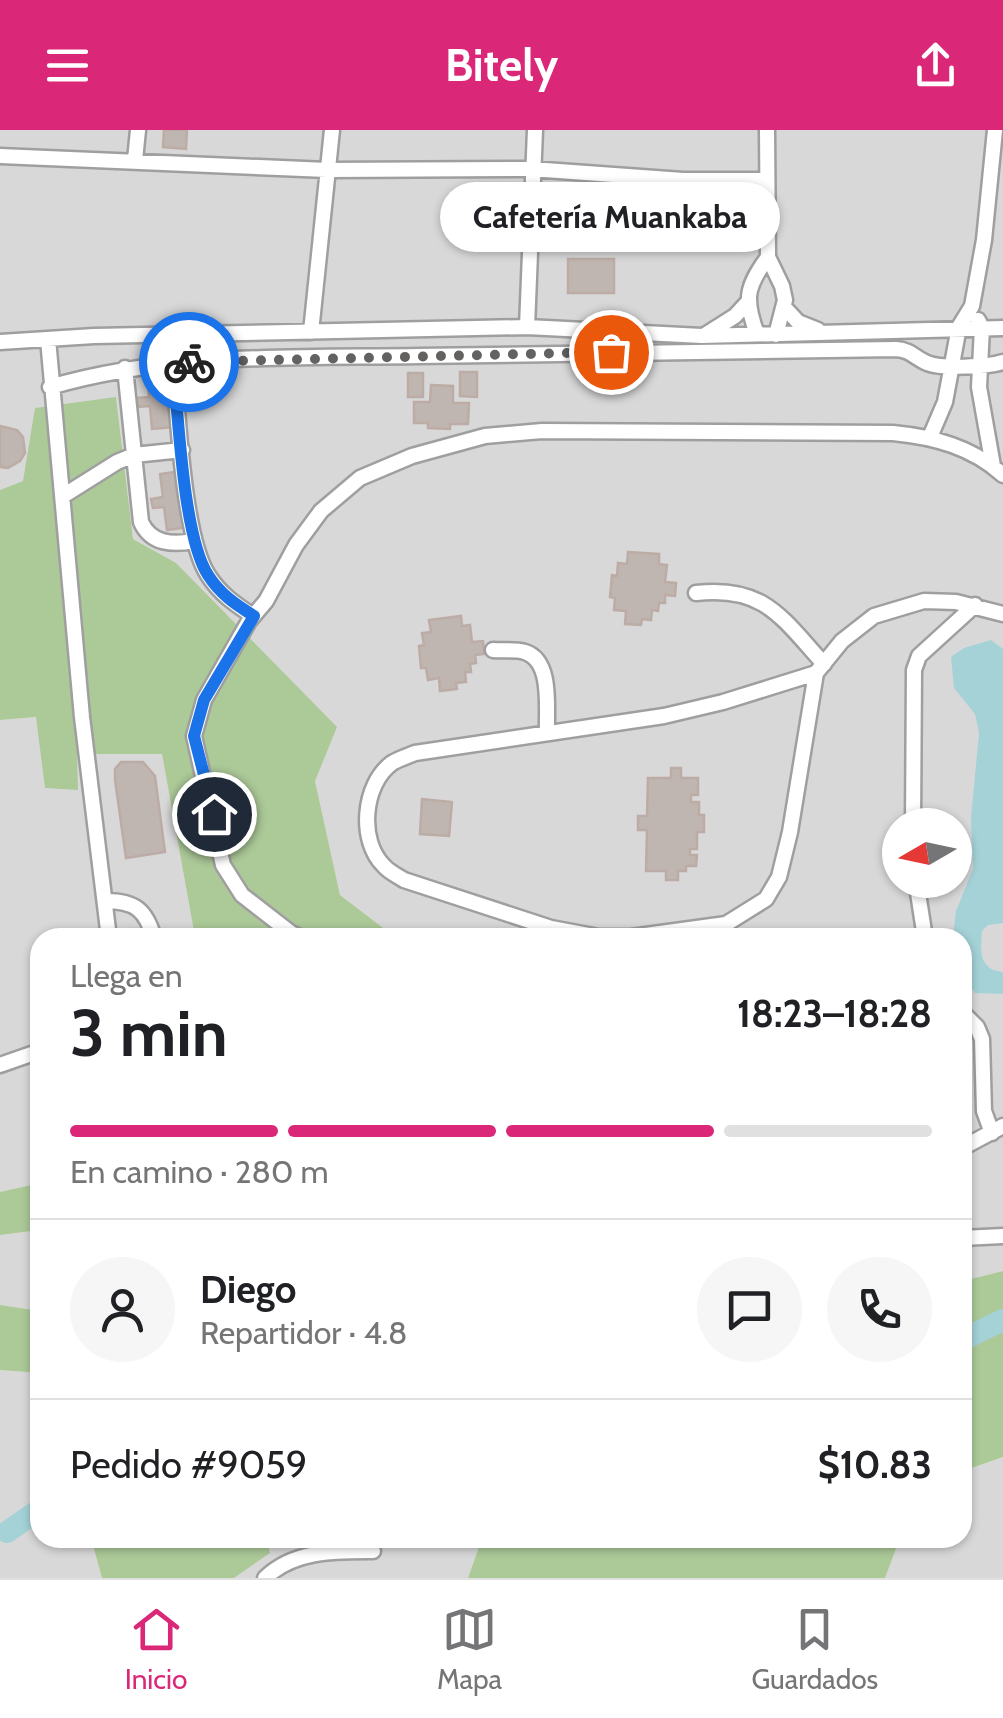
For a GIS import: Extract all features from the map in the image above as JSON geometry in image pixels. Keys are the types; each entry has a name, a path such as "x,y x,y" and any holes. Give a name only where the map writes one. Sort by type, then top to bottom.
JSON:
{"street":[{"path":"135,160 138,130"},
{"path":"311,332 332,130"},
{"path":"528,327 535,130"},
{"path":"768,130 768,257 782,286 785,308 776,335"},
{"path":"930,437 945,402 958,327 972,306 998,141"},
{"path":"0,156 327,170 532,169 683,180 767,180"},
{"path":"758,334 748,302 752,281 768,257"},
{"path":"702,336 735,316 748,302"},
{"path":"972,306 982,328 979,387 998,470"},
{"path":"785,308 805,326 828,333"},
{"path":"0,342 528,327 702,336 1003,328"},
{"path":"48,339 82,717 108,928"},
{"path":"50,387 125,368 173,362 903,349 931,364 980,366 1003,362"},
{"path":"173,362 194,541 206,573 227,599 254,616"},
{"path":"125,368 141,522 147,536 158,542 194,541"},
{"path":"285,928 242,895 223,865 194,736 204,700 281,577 296,545 321,511 360,478 461,440 542,431 822,432 930,437 953,444 998,470"},
{"path":"63,496 134,455 182,450"},
{"path":"696,592 734,590 762,601 820,668"},
{"path":"718,928 766,900 779,876 820,668 842,641 874,616 924,601 975,605 1003,614"},
{"path":"913,808 914,670 919,656 975,605"},
{"path":"493,650 523,652 536,658 544,674 547,732"},
{"path":"552,928 404,880 383,866 368,836 367,814 370,798 392,764 415,753 664,716 820,668"},
{"path":"919,898 924,928"},
{"path":"106,901 127,902 139,908 148,916 151,928"},
{"path":"972,1023 982,1039 984,1110 997,1130 972,1143"},
{"path":"0,1065 30,1054"},
{"path":"972,1238 1003,1236"},
{"path":"265,1578 279,1564 308,1554 373,1552"}],"shaded area":[{"path":"0,130 1003,130 1003,1271 972,1279 972,928 383,928 340,895 315,781 176,563 133,539 116,397 23,481 0,490"},
{"path":"36,717 76,754 162,754 193,928 30,928 30,1185 0,1192 0,720"},
{"path":"30,1231 30,1310 0,1305 0,1235"},
{"path":"0,1370 30,1372 30,1548 94,1548 102,1578 0,1578"},
{"path":"1003,1457 1003,1578 885,1578 896,1548 972,1548 972,1468"},
{"path":"269,1548 478,1548 468,1578 234,1578 270,1553"}],"green space":[{"path":"116,397 133,539 176,563 337,727 315,781 340,895 383,928 193,928 162,754 77,754 78,790 45,788 36,717 0,720 0,490 23,481 35,408"},
{"path":"30,1185 30,1231 0,1235 0,1192"},
{"path":"1003,1271 1003,1457 972,1468 972,1279"},
{"path":"0,1305 30,1310 30,1372 0,1370"},
{"path":"94,1548 269,1548 270,1553 234,1578 102,1578"},
{"path":"478,1548 896,1548 885,1578 468,1578"}],"water":[{"path":"991,640 1003,649 1003,923 988,925 982,931 981,946 989,968 1003,972 1003,994 975,993 972,928 954,928 961,898 972,898 972,808 979,733 975,714 954,688 951,657 964,648"}],"building":[{"path":"164,130 187,130 186,149 163,147"},
{"path":"663,185 733,186 733,205 663,204"},
{"path":"607,196 622,196 622,223 628,223 628,238 601,239 601,243 593,243 593,239 565,239 569,199 584,198 584,206 607,207"},
{"path":"662,221 732,223 731,243 661,241"},
{"path":"568,259 614,259 614,293 568,293"},
{"path":"169,371 174,427 152,429 150,406 139,407 137,398 149,397 147,373"},
{"path":"460,372 477,372 477,397 460,396"},
{"path":"408,373 423,373 423,397 408,397"},
{"path":"431,385 453,386 453,403 469,403 468,424 450,424 450,429 414,423 414,402 430,402"},
{"path":"0,426 17,430 23,437 25,453 8,468 0,467"},
{"path":"182,471 189,527 167,530 164,507 153,508 151,499 163,497 160,474"},
{"path":"628,552 659,554 659,564 667,565 665,582 676,583 675,596 665,595 665,603 659,603 658,611 652,610 651,620 642,619 641,625 625,624 626,611 614,610 615,598 610,597 612,575 617,576 618,563 627,564"},
{"path":"461,616 462,626 470,625 472,642 483,641 484,654 475,655 471,672 465,672 466,682 456,683 457,689 440,691 439,678 428,680 426,668 421,668 422,633 431,632 429,620"},
{"path":"121,762 143,762 155,776 165,852 126,858 115,780 115,769"},
{"path":"671,768 681,768 681,778 698,778 698,795 691,795 691,802 699,802 699,815 704,815 704,832 697,832 697,849 690,849 690,855 697,855 696,866 678,871 678,880 666,880 666,871 646,871 647,830 638,830 638,816 647,816 648,778 671,778"},
{"path":"422,799 452,802 449,836 420,834"}],"waterway":[{"path":"972,1335 1003,1320"},
{"path":"7,1532 30,1516"}],"way so far":[{"path":"189,362 611,352"}],"place":[{"name":"Cafetería Muankaba","path":"611,352"}],"route":[{"path":"189,362 173,362 194,541 206,573 227,599 254,616 204,700 194,736 214,814"}]}
